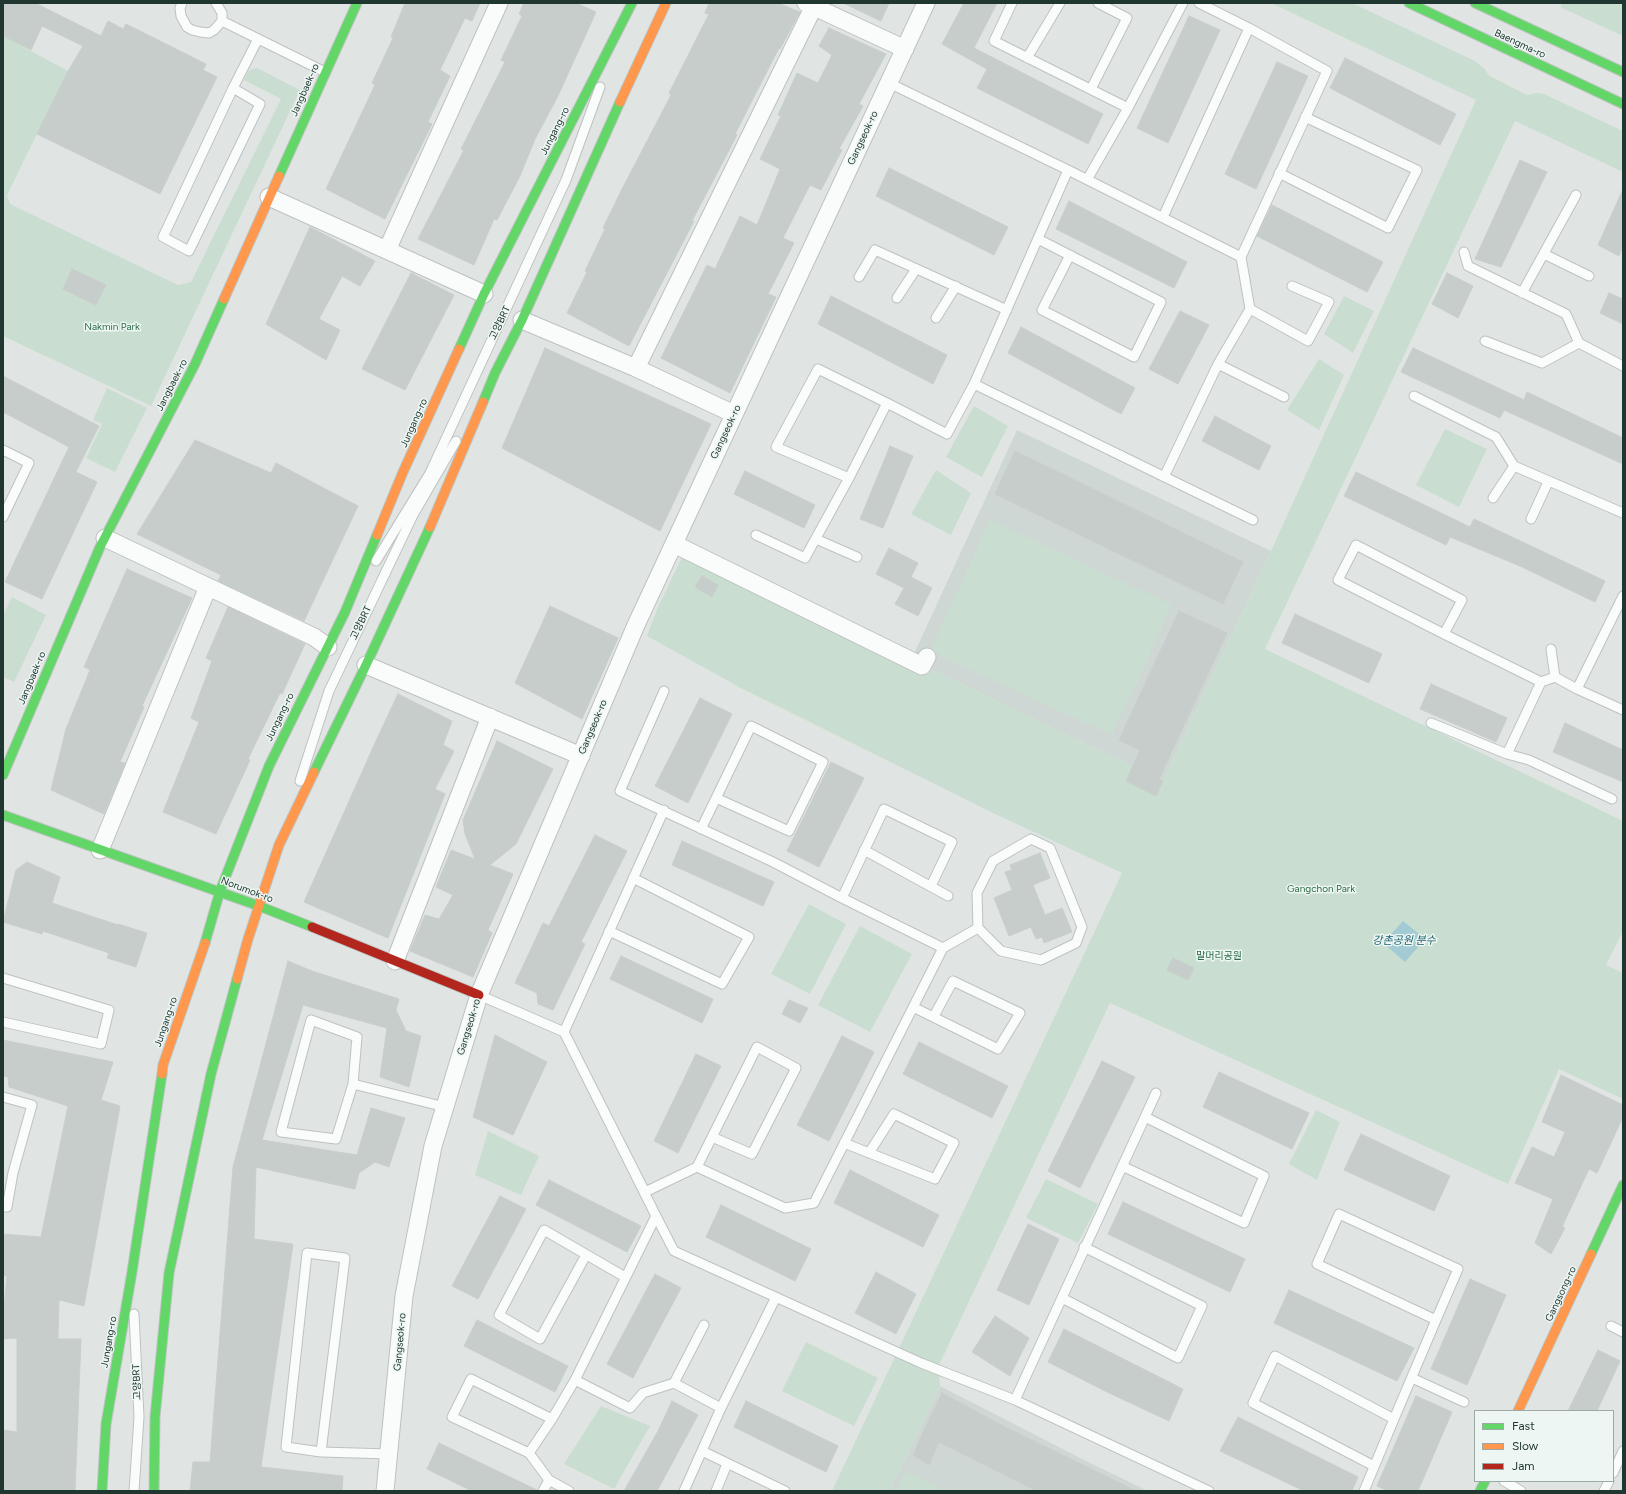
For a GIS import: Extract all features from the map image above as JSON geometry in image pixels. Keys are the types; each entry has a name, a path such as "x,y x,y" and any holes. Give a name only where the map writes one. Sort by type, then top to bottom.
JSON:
{"main road":[{"name":"Jangbaek-ro","path":"3,775 39,688 105,538 195,364 357,3"},
{"name":"Jungang-ro","path":"102,1491 106,1424 132,1272 163,1065 210,927 220,891 268,766 345,612 404,472 484,294 632,3"},
{"path":"154,1491 155,1417 169,1273 211,1074 259,906 279,845 366,665 428,531 496,373 522,320 666,3"},
{"name":"Baengma-ro","path":"1409,3 1623,104"},
{"name":"Baengma-ro","path":"1475,3 1623,72"},
{"name":"Norumok-ro","path":"3,815 220,891 479,995"},
{"name":"Gangsong-ro","path":"1518,1410 1623,1185"},
{"path":"1480,1491 1484,1482"}],"street":[{"path":"387,250 499,3"},
{"name":"Gangseok-ro","path":"386,1491 404,1296 433,1146 479,995 636,625 926,3"},
{"path":"636,368 810,5 904,49"},
{"path":"269,197 484,294"},
{"path":"522,320 636,368 734,414"},
{"path":"105,538 314,637 328,647"},
{"path":"674,544 922,666 927,657"},
{"path":"100,850 208,587"},
{"path":"366,665 581,756"},
{"path":"395,961 490,717"}],"lane":[{"path":"182,3 180,8 181,16 187,26 192,30 200,32 209,32 214,30 222,21 222,13 216,3"},
{"path":"1012,3 994,41 1128,108"},
{"path":"1027,58 1060,3"},
{"path":"1091,89 1127,18 1098,3"},
{"path":"1088,178 1128,108 1183,3"},
{"path":"1164,477 1218,364 1250,309 1241,257 1327,71 1249,28 1199,3"},
{"name":"고양BRT","path":"345,612 433,467 566,180 624,20"},
{"path":"222,21 325,72"},
{"path":"1163,217 1249,28"},
{"path":"233,88 260,104 189,252 163,238 233,88 258,39"},
{"path":"889,83 1068,170 1088,178 1241,257"},
{"path":"1279,173 1388,228 1417,170 1305,116"},
{"path":"849,478 776,447 818,368 947,434 974,384 1068,170"},
{"path":"1522,293 1576,195"},
{"path":"1038,239 1070,255 1162,302 1134,357 1042,310 1070,255"},
{"path":"859,277 875,250 1007,310"},
{"path":"1464,252 1468,266 1566,314 1579,343 1623,366"},
{"path":"1544,254 1589,276"},
{"path":"897,298 916,268"},
{"path":"936,318 956,286"},
{"path":"1250,309 1308,341 1329,302 1292,286"},
{"path":"1485,340 1542,363 1579,343"},
{"path":"1218,364 1284,397"},
{"name":"고양BRT","path":"279,845 329,691 413,515 496,373"},
{"path":"974,384 1253,520"},
{"path":"1414,396 1496,437 1514,466 1548,482 1623,513"},
{"path":"756,535 805,558 849,478 887,403"},
{"path":"3,450 29,463 3,517"},
{"path":"1493,498 1514,466"},
{"path":"1532,519 1548,482"},
{"path":"816,538 857,557"},
{"path":"1444,634 1462,600 1356,545 1338,580 1444,634 1541,682"},
{"path":"1577,689 1623,596"},
{"path":"1551,648 1555,677"},
{"path":"1506,754 1541,682 1555,677 1623,710"},
{"path":"664,691 620,791 664,810 701,829 773,862 943,948"},
{"path":"1431,722 1506,754 1529,760 1612,799"},
{"path":"701,829 716,798 751,726 823,762 789,831 716,798"},
{"path":"842,898 884,809 952,842 931,886"},
{"path":"564,1032 664,810"},
{"path":"1031,839 1050,848 1082,927 1076,943 1041,960 1001,951 978,928 977,893 993,861 1031,839"},
{"path":"864,850 948,896"},
{"path":"609,931 722,984 749,937 633,878"},
{"path":"697,1167 785,1208 814,1202 943,948 978,928"},
{"path":"3,978 109,1010 101,1044 3,1022"},
{"path":"913,1007 934,1016 998,1049 1020,1013 953,981 934,1016"},
{"path":"479,995 564,1032 645,1192 697,1167 712,1137 757,1047 796,1068 752,1154 712,1137"},
{"path":"311,1020 357,1037 353,1084 336,1139 281,1132 311,1020"},
{"path":"564,1032 674,1251 922,1363 1015,1400 1209,1491"},
{"path":"353,1084 445,1107"},
{"path":"1015,1400 1156,1093"},
{"path":"3,1097 32,1105 13,1173 7,1207 3,1207"},
{"path":"844,1143 869,1153 935,1179 954,1143 894,1114 869,1153"},
{"path":"1122,1166 1244,1223 1264,1176 1145,1117"},
{"path":"3,1171 13,1173"},
{"path":"1364,1491 1458,1269 1339,1214 1317,1264 1436,1320"},
{"path":"529,1453 552,1419 575,1380 656,1216"},
{"path":"586,1255 540,1339 500,1315 544,1230 625,1277"},
{"path":"1062,1298 1178,1358 1202,1306 1084,1247"},
{"path":"321,1452 345,1258 307,1253 286,1447 321,1452 389,1454"},
{"name":"고양BRT","path":"132,1272 138,1418 134,1491"},
{"path":"686,1490 721,1408 776,1297"},
{"path":"575,1380 630,1408 643,1393 674,1383 704,1325"},
{"path":"1611,1326 1623,1332"},
{"path":"1374,1466 1253,1403 1275,1356 1394,1419"},
{"path":"1412,1378 1464,1402"},
{"path":"552,1419 471,1379 452,1418 529,1453 548,1480 569,1491"},
{"path":"674,1383 721,1408"},
{"path":"702,1451 785,1491"},
{"path":"1614,1471 1623,1451"},
{"path":"716,1491 727,1464"},
{"path":"543,1491 548,1480"},
{"path":"1506,1482 1521,1491"},
{"path":"1604,1491 1608,1482"}],"shaded area":[{"path":"1017,430 1271,551 1163,781 930,669 913,656"},
{"path":"940,1386 1088,1462 1148,1491 889,1491"}],"green space":[{"name":"Gangchon Park","path":"1271,3 1352,3 1475,61 1485,69 1488,75 1527,95 1537,93 1544,94 1623,131 1623,172 1515,121 1265,649 1623,821 1623,931 1606,965 1623,973 1623,1099 1559,1069 1508,1184 1110,1003 939,1365 940,1386 889,1491 832,1491 1122,873 993,813 741,688 647,636 658,607 682,557 928,673 930,669 1163,781 1271,551 1476,100"},
{"path":"1563,3 1623,3 1623,36 1560,7"},
{"name":"Nakmin Park","path":"3,36 68,71 7,195 10,204 178,285 191,282 281,99 244,80 249,70 257,68 300,90 151,406 3,336"},
{"path":"1344,296 1374,311 1353,353 1324,334"},
{"path":"1319,359 1344,375 1319,430 1287,410"},
{"path":"107,388 147,408 115,472 86,458 102,424 93,420"},
{"path":"974,406 1008,426 982,477 946,457"},
{"path":"1445,429 1487,449 1459,507 1416,485"},
{"path":"936,470 971,493 951,535 911,514"},
{"path":"990,520 1172,605 1112,735 930,651"},
{"path":"12,597 46,615 14,682 3,677 3,616"},
{"path":"809,904 846,924 810,994 771,974"},
{"path":"860,926 912,954 870,1032 818,1005"},
{"path":"1316,1110 1340,1122 1317,1180 1289,1164"},
{"path":"488,1131 539,1156 521,1195 475,1175"},
{"path":"1046,1179 1098,1204 1078,1243 1026,1218"},
{"path":"806,1342 878,1378 854,1426 782,1391"},
{"path":"601,1406 650,1426 614,1489 564,1464"},
{"path":"906,1472 945,1491 896,1491"}],"water":[{"name":"강촌공원 분수","path":"1403,921 1425,939 1405,962 1383,943"}],"building":[{"path":"3,3 35,3 101,36 108,21 123,29 126,24 206,64 203,70 217,77 160,194 37,134 68,71 83,46 42,26 31,50 3,36"},
{"path":"405,3 480,3 472,21 465,18 440,70 450,76 428,122 432,124 385,219 326,189 375,85 372,83 393,38 391,37"},
{"path":"524,3 576,3 596,12 558,96 535,139 520,176 497,220 494,219 474,265 418,239 464,150 461,149 505,62 501,60 522,16 519,14"},
{"path":"709,3 778,3 800,12 780,49 779,48 735,134 737,135 692,221 694,221 629,346 567,313 587,272 585,271 605,229 603,228 671,95 669,93 709,14 705,13"},
{"path":"843,3 889,3 881,21"},
{"path":"964,3 997,3 974,48 1103,114 1088,144 977,88 987,69 942,44"},
{"path":"1189,16 1220,30 1168,143 1137,128"},
{"path":"829,28 886,54 859,104 863,106 839,149 842,150 821,190 810,185 783,238 794,243 768,294 776,297 730,393 661,358 707,265 715,269 740,216 757,225 780,169 760,159 781,116 778,115 797,73 818,83 832,55 819,46"},
{"path":"1345,58 1456,114 1440,145 1330,88"},
{"path":"1277,62 1308,76 1256,189 1225,174"},
{"path":"1520,160 1547,172 1501,267 1475,259"},
{"path":"889,168 1008,227 994,255 876,196"},
{"path":"1623,189 1623,246 1619,256 1598,245"},
{"path":"1069,201 1187,262 1174,288 1056,229"},
{"path":"1272,205 1383,262 1367,292 1257,236"},
{"path":"310,227 375,261 360,286 342,276 319,319 340,330 326,360 266,324"},
{"path":"72,269 106,285 96,305 63,289"},
{"path":"411,273 454,295 405,390 362,369"},
{"path":"1447,273 1473,286 1458,318 1432,304"},
{"path":"1609,293 1623,299 1623,324 1600,313"},
{"path":"831,296 947,355 933,384 818,324"},
{"path":"1180,311 1209,325 1178,384 1149,369"},
{"path":"1021,327 1135,388 1121,414 1008,353"},
{"path":"545,348 711,424 660,531 502,448"},
{"path":"1413,348 1524,400 1527,392 1623,438 1623,464 1504,410 1500,418 1401,372"},
{"path":"3,376 99,426 76,472 97,482 42,599 5,582 69,447 3,412"},
{"path":"1215,416 1271,446 1259,470 1202,441"},
{"path":"195,440 271,473 276,463 358,506 304,621 218,581 221,575 137,534"},
{"path":"890,446 913,456 883,528 860,519"},
{"path":"1015,451 1243,562 1223,604 995,494"},
{"path":"745,471 815,505 804,528 734,494"},
{"path":"1356,472 1470,527 1474,519 1605,581 1595,602 1520,566 1450,537 1446,545 1344,496"},
{"path":"889,548 918,563 911,577 932,588 918,616 895,604 904,588 876,574"},
{"path":"127,569 192,598 142,706 144,707 120,762 125,763 104,814 51,790 66,729 90,670 84,667"},
{"path":"702,576 718,585 712,597 695,587"},
{"path":"550,606 618,638 582,719 515,683"},
{"path":"228,607 305,644 282,694 280,693 248,759 250,760 216,834 163,812 199,722 191,718 212,661 206,658"},
{"path":"1179,611 1227,633 1159,779 1163,781 1156,796 1126,781 1140,750 1119,740"},
{"path":"1295,614 1382,654 1369,683 1282,643"},
{"path":"1431,684 1507,718 1496,742 1420,709"},
{"path":"398,694 452,721 443,745 454,751 435,789 445,794 388,938 304,902"},
{"path":"700,698 732,714 688,803 655,786"},
{"path":"1565,723 1623,750 1623,782 1553,752"},
{"path":"497,741 553,769 516,844 490,865 513,874 488,930 492,933 473,977 410,951 425,915 439,919 453,895 436,887 451,850 475,859 465,834 463,820"},
{"path":"831,762 864,778 819,867 787,851"},
{"path":"595,835 627,851 581,942 585,944 553,1010 538,1004 537,993 515,983 543,923 549,926"},
{"path":"682,841 774,882 763,906 672,865"},
{"path":"1040,853 1050,878 1033,885 1045,915 1062,908 1072,932 1044,943 1042,937 1036,939 1031,927 1009,936 994,898 1012,890 1005,872 1012,870 1010,865"},
{"path":"27,862 60,877 52,903 147,933 136,967 107,958 109,953 43,931 42,934 3,922 16,870"},
{"path":"621,956 713,999 702,1023 610,979"},
{"path":"1173,958 1194,968 1188,980 1167,970"},
{"path":"288,961 312,971 399,999 396,1010 406,1031 421,1036 409,1087 380,1077 387,1028 303,1005 262,1140 357,1155 371,1108 405,1118 389,1167 375,1162 359,1173 355,1189 256,1167 254,1239 293,1244 261,1467 343,1476 342,1491 190,1491 193,1462 210,1462 233,1167"},
{"path":"789,1000 808,1008 800,1023 782,1014"},
{"path":"495,1035 547,1062 513,1135 473,1117"},
{"path":"842,1036 874,1052 829,1141 797,1125"},
{"path":"3,1040 113,1062 101,1100 120,1106 84,1306 59,1300 58,1339 81,1339 75,1491 3,1491 3,1430 17,1432 17,1338 3,1339 3,1318 7,1276 3,1275 3,1234 41,1237 68,1106 9,1087 8,1077 3,1076"},
{"path":"919,1042 1008,1086 992,1118 903,1074"},
{"path":"696,1054 721,1066 678,1153 654,1141"},
{"path":"1102,1061 1135,1077 1080,1188 1048,1171"},
{"path":"1219,1072 1309,1113 1292,1149 1203,1107"},
{"path":"1561,1075 1623,1105 1623,1117 1597,1173 1589,1169 1562,1227 1565,1228 1551,1254 1535,1243 1553,1199 1515,1183 1532,1147 1554,1157 1565,1132 1542,1122"},
{"path":"1361,1134 1450,1176 1434,1211 1344,1170"},
{"path":"850,1170 939,1215 923,1247 834,1203"},
{"path":"549,1180 641,1226 627,1252 536,1205"},
{"path":"500,1196 526,1209 478,1299 452,1286"},
{"path":"1123,1202 1245,1259 1230,1292 1108,1234"},
{"path":"721,1205 811,1249 795,1281 706,1237"},
{"path":"1028,1224 1059,1239 1029,1305 997,1290"},
{"path":"876,1272 916,1294 896,1334 855,1313"},
{"path":"655,1274 681,1288 633,1378 607,1364"},
{"path":"1470,1279 1506,1295 1467,1385 1431,1369"},
{"path":"1289,1290 1414,1348 1397,1381 1274,1323"},
{"path":"995,1316 1029,1338 1010,1376 972,1352"},
{"path":"477,1320 568,1366 555,1392 464,1346"},
{"path":"1064,1329 1183,1389 1169,1421 1048,1362"},
{"path":"1598,1350 1620,1361 1597,1410 1568,1410"},
{"path":"942,1393 1001,1425 1136,1491 1037,1491 939,1442 929,1465 913,1455"},
{"path":"1416,1396 1452,1412 1418,1491 1388,1491 1377,1486"},
{"path":"672,1401 698,1415 657,1491 624,1491 658,1431"},
{"path":"746,1401 838,1446 826,1472 734,1427"},
{"path":"1238,1417 1358,1477 1352,1491 1304,1491 1220,1451"},
{"path":"439,1443 537,1491 472,1491 437,1474 427,1469"}],"traffic: fast":[{"path":"279,176 357,3"},
{"path":"459,349 484,294 632,3"},
{"path":"1409,3 1623,104"},
{"path":"1475,3 1623,72"},
{"path":"483,402 495,373 522,320 620,102"},
{"path":"3,775 100,547 195,364 224,299"},
{"path":"314,772 366,665 430,527"},
{"path":"205,943 220,891 269,766 345,612 377,535"},
{"path":"3,815 259,906 312,927"},
{"path":"154,1491 155,1417 169,1273 211,1074 237,979"},
{"path":"102,1491 106,1424 132,1272 162,1074"},
{"path":"1591,1254 1623,1185"},
{"path":"1480,1491 1484,1482"}],"traffic: slow":[{"path":"620,102 666,3"},
{"path":"224,299 279,176"},
{"path":"377,535 403,472 459,349"},
{"path":"430,527 483,402"},
{"path":"237,979 248,939 279,845 314,772"},
{"path":"162,1074 163,1065 205,943"},
{"path":"1518,1410 1591,1254"}],"traffic: jam":[{"path":"312,927 479,995"}],"park label":[{"name":"말머리공원","path":"1219,956"}]}
